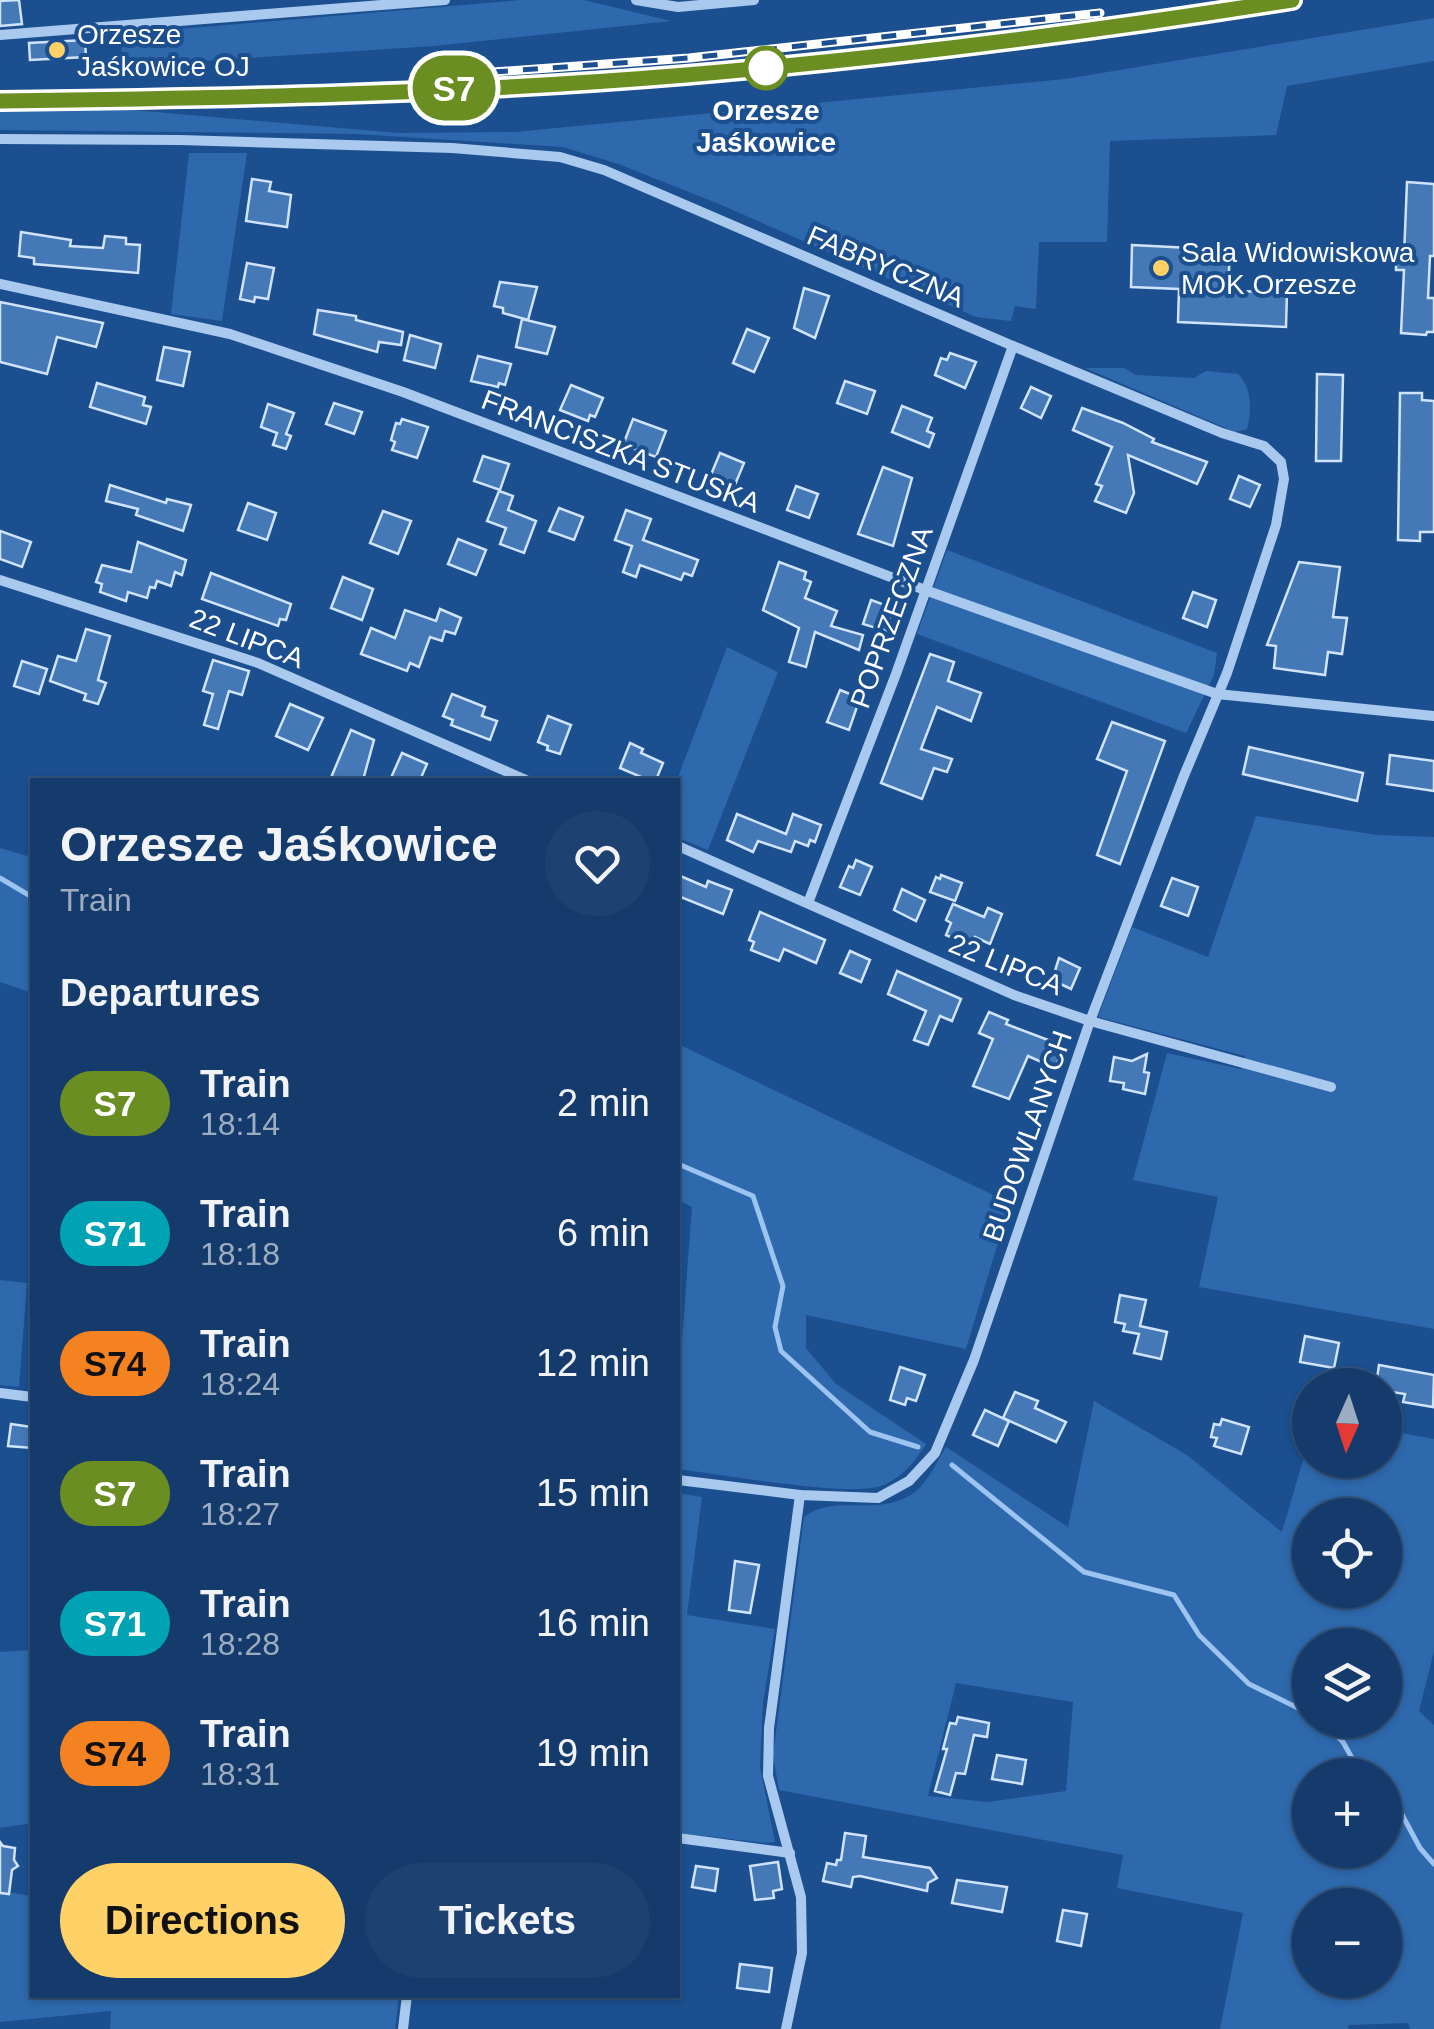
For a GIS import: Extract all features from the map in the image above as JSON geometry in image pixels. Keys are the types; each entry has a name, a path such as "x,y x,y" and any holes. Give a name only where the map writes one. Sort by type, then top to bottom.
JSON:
{"street":[{"path":"0,36 445,0"},
{"path":"636,0 678,7 754,0"},
{"name":"FABRYCZNA","path":"0,140 341,144 560,157 604,170 1013,346 1222,433 1264,446 1281,462 1284,479 1276,525 1227,673 1216,694"},
{"name":"FRANCISZKA STUSKA","path":"0,284 230,334 403,392 925,590 1216,694"},
{"name":"POPRZECZNA","path":"808,902 1013,346"},
{"name":"22 LIPCA","path":"0,580 258,663 521,778"},
{"path":"1216,694 1434,716"},
{"name":"BUDOWLANYCH","path":"680,1480 800,1495 878,1498 909,1481 934,1453 974,1360 1090,1021 1216,694"},
{"name":"22 LIPCA","path":"680,847 1014,995 1090,1021 1331,1087"},
{"path":"0,1393 30,1397"},
{"path":"786,2029 802,1953 801,1897 768,1776 769,1728 800,1495"},
{"path":"680,1838 790,1852"},
{"path":"403,2029 407,1998"}],"shaded area":[{"path":"521,0 584,0 671,21 435,46 123,66 120,34"},
{"path":"1434,18 1434,61 1287,86 1276,135 1110,141 1107,242 1039,242 1036,309 1015,306 1011,321 976,317 719,204 563,147 357,134 0,130 0,107 133,110 398,133 515,132 1065,79"},
{"path":"189,153 247,153 222,321 171,314"},
{"path":"1085,368 1124,368 1136,375 1194,378 1206,371 1238,374 1250,400 1247,429 1235,432"},
{"path":"947,550 1217,653 1214,675 1186,733 917,634"},
{"path":"727,647 778,672 708,850 680,839 678,778"},
{"path":"1256,816 1377,835 1434,837 1434,1329 1199,1287 1218,1197 1133,1180 1167,1053 1241,1069 1245,1056 1098,1017 1132,927 1208,957"},
{"path":"0,848 30,854 30,992 0,982"},
{"path":"682,1046 1010,1203 966,1349 806,1315 806,1348 836,1384 926,1444 907,1469 881,1486 814,1487 680,1469 680,1366 692,1207 680,1201"},
{"path":"0,1280 27,1283 19,1387 0,1385"},
{"path":"1094,1401 1187,1455 1282,1532 1298,1478 1402,1478 1402,1433 1434,1439 1434,1651 1419,1711 1434,1725 1434,2029 1410,2029 1408,2023 1349,2025 1348,2029 1220,2029 1243,1913 1117,1888 1123,1855 779,1790 773,1755 804,1517 830,1506 901,1500 924,1483 946,1447 1068,1527","holes":["956,1683 1073,1702 1066,1791 988,1802 928,1796"]},
{"path":"680,1493 702,1497 687,1615 775,1629 763,1703 760,1767 775,1842 680,1833"},
{"path":"30,1650 30,1823 0,1828 0,1652"},
{"path":"0,1891 30,1896 30,1998 399,1998 395,2029 110,2029 111,2011 0,2022"}],"building":[{"path":"19,0 22,24 0,26 0,1"},
{"name":"Orzesze Jaśkowice OJ","path":"85,40 86,57 30,60 29,43"},
{"path":"252,179 271,182 269,191 291,195 287,227 246,221"},
{"path":"1407,182 1434,184 1434,256 1430,256 1428,298 1434,298 1434,332 1426,335 1401,333 1404,270 1396,270 1396,256 1404,256"},
{"path":"21,232 71,240 70,246 103,248 105,236 126,238 126,244 140,245 138,273 34,264 34,258 19,256"},
{"path":"1132,245 1230,250 1228,291 1287,292 1286,327 1178,322 1179,289 1131,287"},
{"path":"247,263 274,268 268,299 240,299"},
{"path":"500,282 537,287 528,320 503,313 503,308 494,306"},
{"path":"804,288 829,296 815,338 794,328"},
{"path":"0,302 103,323 96,347 57,337 47,374 0,362"},
{"path":"318,310 356,316 356,320 403,332 401,345 379,342 377,352 314,334"},
{"path":"522,319 555,327 547,354 516,347"},
{"path":"747,329 769,338 754,372 733,363"},
{"path":"410,335 441,344 435,368 404,360"},
{"path":"164,347 190,352 183,386 157,380"},
{"path":"950,353 976,362 965,388 935,375 941,358 947,360"},
{"path":"478,356 511,364 505,385 471,381"},
{"path":"1317,374 1343,375 1341,461 1316,461"},
{"path":"845,381 875,391 867,414 837,403"},
{"path":"97,383 145,397 143,405 151,407 146,424 90,407"},
{"path":"571,385 603,398 595,417 590,415 588,421 560,410"},
{"path":"1031,387 1051,396 1041,418 1021,408"},
{"path":"1400,393 1422,393 1422,400 1434,401 1434,532 1420,532 1420,541 1398,540"},
{"path":"334,403 362,412 354,434 326,424"},
{"path":"268,404 294,413 286,434 291,436 286,449 273,445 277,433 261,427"},
{"path":"902,406 932,418 927,431 934,434 929,447 892,432"},
{"path":"1082,408 1123,423 1154,439 1152,442 1207,462 1197,484 1128,455 1134,493 1126,513 1095,501 1102,486 1096,484 1112,447 1073,430"},
{"path":"402,419 428,427 417,458 392,450 396,423 400,424"},
{"path":"633,419 666,431 656,457 623,445"},
{"path":"720,453 744,463 734,487 710,477"},
{"path":"483,456 509,464 500,490 474,481"},
{"path":"883,467 912,478 893,546 858,534"},
{"path":"1239,476 1260,485 1250,507 1230,499"},
{"path":"110,485 166,503 167,499 191,505 183,531 136,515 138,509 106,501"},
{"path":"796,486 818,494 809,518 787,510"},
{"path":"499,491 513,496 508,510 536,521 524,553 500,544 506,528 487,521"},
{"path":"248,503 276,513 267,540 238,530"},
{"path":"559,508 583,517 574,540 549,531"},
{"path":"626,510 651,519 643,540 698,560 692,576 684,573 681,580 640,565 636,577 623,572 632,546 615,540"},
{"path":"383,511 411,521 398,554 370,543"},
{"path":"0,531 31,542 22,567 0,559"},
{"path":"458,539 486,550 476,575 448,564"},
{"path":"138,542 186,560 182,575 175,572 171,586 157,581 147,598 128,592 126,601 100,592 102,584 96,582 102,565 131,572"},
{"path":"779,562 806,572 804,579 811,582 805,598 837,611 831,626 863,635 859,650 815,632 806,667 789,662 799,628 763,610"},
{"path":"1299,562 1340,567 1333,617 1347,618 1342,654 1328,652 1325,675 1274,668 1276,646 1267,645"},
{"path":"211,573 291,604 286,620 280,619 278,626 202,599"},
{"path":"343,577 373,589 362,620 331,608"},
{"path":"1193,592 1216,600 1207,627 1183,618"},
{"path":"871,600 893,608 886,631 863,624"},
{"path":"440,609 461,618 455,634 445,631 442,641 430,637 419,667 410,663 407,671 361,654 371,628 395,638 405,610 436,621"},
{"path":"86,629 110,636 98,680 106,683 98,704 84,700 86,694 50,681 58,656 76,661"},
{"path":"930,654 954,662 948,681 981,693 971,721 937,707 921,749 952,759 947,772 934,768 922,799 881,783"},
{"path":"213,660 249,671 242,695 229,691 218,729 204,725 213,694 203,691"},
{"path":"22,661 47,669 39,694 14,686"},
{"path":"840,690 860,698 849,730 827,722"},
{"path":"452,694 485,707 482,716 497,721 490,740 451,725 453,720 443,716"},
{"path":"290,704 323,718 308,750 276,736"},
{"path":"548,716 571,725 560,754 538,742"},
{"path":"1112,722 1165,741 1120,864 1097,855 1127,771 1097,759"},
{"path":"351,730 374,740 364,778 331,778"},
{"path":"630,743 663,763 657,778 643,778 620,768"},
{"path":"1249,747 1363,773 1357,801 1243,774"},
{"path":"402,753 427,764 421,778 391,778"},
{"path":"1390,755 1434,761 1434,791 1387,784"},
{"path":"737,814 786,834 793,814 821,825 815,842 810,840 808,846 795,841 791,852 758,841 753,852 727,840"},
{"path":"856,860 872,867 860,895 840,887"},
{"path":"941,875 962,883 955,901 930,892 936,877 940,879"},
{"path":"680,876 706,887 708,881 732,890 723,914 680,897"},
{"path":"1172,878 1198,887 1188,916 1161,906"},
{"path":"902,889 925,900 916,921 894,910"},
{"path":"953,904 984,917 988,908 1002,914 990,944 975,937 971,946 946,935 951,923 946,920"},
{"path":"760,912 825,940 816,963 784,949 779,961 751,950 754,942 749,940"},
{"path":"850,951 870,960 861,982 840,973"},
{"path":"1059,958 1080,968 1071,989 1052,980"},
{"path":"897,971 961,999 952,1021 940,1016 928,1045 914,1040 926,1011 888,994"},
{"path":"989,1012 1008,1020 1006,1024 1064,1046 1055,1068 1028,1056 1009,1099 973,1086 993,1039 979,1033"},
{"path":"1147,1054 1145,1094 1110,1081 1114,1057 1132,1061"},
{"path":"1120,1295 1146,1300 1140,1326 1167,1332 1161,1359 1134,1353 1139,1334 1123,1331 1125,1324 1115,1322"},
{"path":"1305,1336 1339,1343 1334,1368 1300,1362"},
{"path":"900,1367 925,1375 916,1401 907,1398 905,1405 890,1400"},
{"path":"1402,1369 1434,1375 1433,1407 1403,1402"},
{"path":"1015,1392 1038,1401 1035,1408 1066,1422 1056,1442 1003,1418"},
{"path":"985,1410 1009,1421 998,1446 973,1435"},
{"path":"1222,1419 1249,1427 1241,1454 1214,1446 1214,1424 1220,1425"},
{"path":"11,1424 30,1427 30,1448 8,1446"},
{"path":"735,1561 759,1565 750,1613 729,1610"},
{"path":"958,1717 989,1723 987,1737 974,1735 965,1774 956,1773 950,1795 935,1791 950,1723 956,1724"},
{"path":"997,1755 1026,1760 1022,1784 992,1779"},
{"path":"845,1833 866,1836 863,1857 930,1868 937,1878 928,1883 927,1891 860,1876 853,1877 851,1887 823,1881 827,1863 836,1865 841,1860"},
{"path":"0,1842 15,1848 18,1866 12,1870 9,1894 0,1893"},
{"path":"778,1862 782,1889 773,1891 774,1898 755,1900 750,1866"},
{"path":"696,1866 718,1869 715,1891 692,1887"},
{"path":"957,1880 1007,1887 1002,1912 952,1903"},
{"path":"1063,1910 1087,1914 1081,1946 1057,1941"},
{"path":"740,1964 772,1968 769,1992 737,1988"}],"waterway":[{"path":"0,878 30,896"},
{"path":"680,1165 753,1196 783,1286 775,1327 781,1351 870,1432 918,1447"},
{"path":"952,1465 1084,1572 1174,1595 1199,1635 1249,1684 1292,1705"},
{"path":"1339,1738 1352,1758"},
{"path":"1402,1815 1420,1848 1434,1864"}],"railway":[{"path":"0,101 343,94 686,75 990,44 1292,0"},
{"path":"493,72 689,58 1100,13"}],"train":[{"name":"S7","path":"0,101 253,97 686,75 959,47 1292,0"}],"place":[{"name":"Orzesze Jaśkowice OJ","path":"57,50"},
{"name":"Orzesze Jaśkowice","path":"766,68"},
{"name":"Sala Widowiskowa MOK Orzesze","path":"1161,268"}]}
